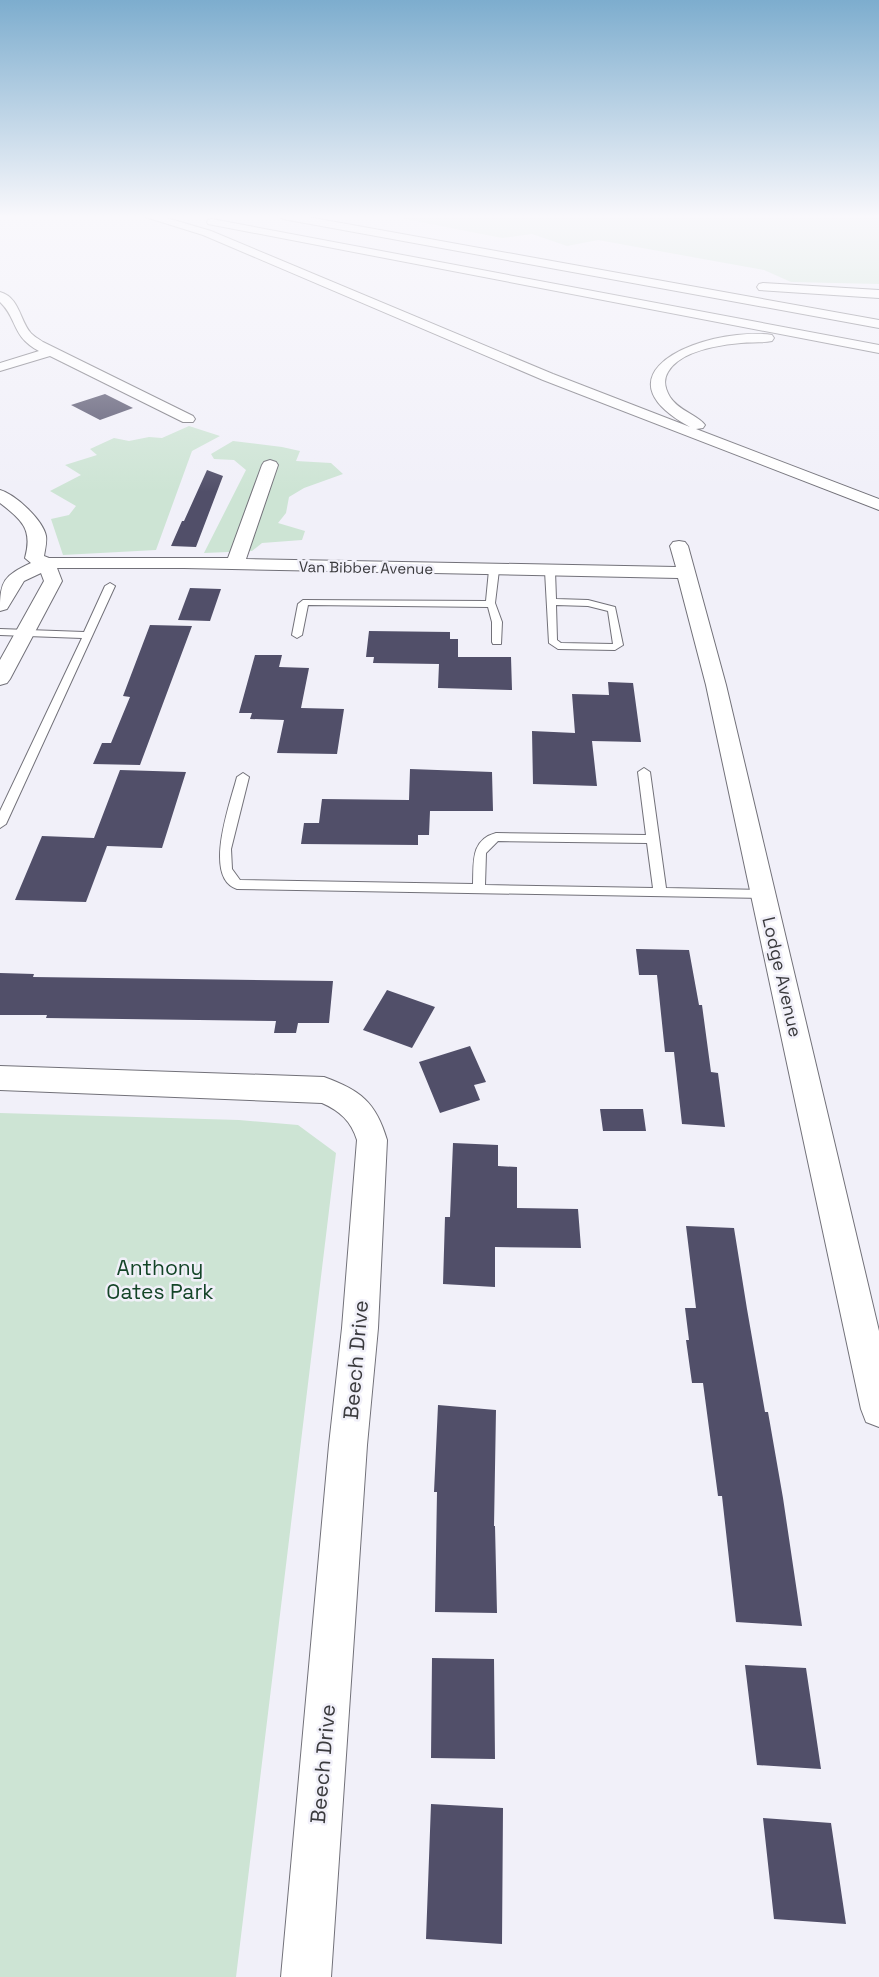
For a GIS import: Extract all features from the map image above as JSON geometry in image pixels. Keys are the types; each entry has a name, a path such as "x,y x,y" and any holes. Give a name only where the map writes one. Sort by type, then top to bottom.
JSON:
{"main road":[{"path":"11,307 26,335 49,352 188,419"},
{"path":"383,307 548,377 879,505"},
{"path":"654,307 879,350"},
{"path":"707,307 879,339"},
{"path":"786,307 879,324"},
{"path":"830,307 879,316"},
{"path":"879,350 827,342 780,338 727,341 695,348 678,356 664,365 657,382 661,396 673,410 694,423 879,494"},
{"path":"0,366 49,352"},
{"path":"235,565 270,465"},
{"path":"0,495 18,508 37,532 34,558 46,563 53,581 0,680"},
{"name":"Lodge Avenue","path":"679,546 716,685 743,812 764,895 879,1409"},
{"path":"0,605 17,578 46,563"},
{"name":"Van Bibber Avenue","path":"46,563 686,574"},
{"name":"Beech Drive","path":"0,1078 324,1090 345,1098 355,1107 370,1129 372,1140 360,1328 348,1445 306,1977"}],"lane":[{"path":"494,570 490,603 496,611 497,642"},
{"path":"550,571 552,641 558,646 615,647 618,645 612,609 588,603 551,602"},
{"path":"0,824 110,586"},
{"path":"297,635 303,604 306,602 490,603"},
{"path":"0,632 88,635"},
{"path":"644,772 660,893"},
{"path":"243,776 225,850 226,870 237,884 764,895"},
{"path":"479,889 480,852 488,842 496,837 653,839"}],"green space":[{"path":"189,426 220,436 192,451 156,550 63,555 51,519 69,515 76,506 50,491 81,475 65,465 97,455 90,449 114,438 129,441 149,437 162,438"},
{"path":"233,441 300,451 296,461 331,463 343,474 304,488 289,497 286,513 278,523 305,531 302,540 262,543 252,551 204,553 246,470 234,460 214,459 211,454"},
{"name":"Anthony Oates Park","path":"0,1113 239,1120 298,1125 336,1153 236,1977 0,1977"}],"building":[{"path":"105,394 133,408 100,420 71,405"},
{"path":"207,470 223,476 196,547 171,546 182,521 184,521"},
{"path":"190,588 221,589 210,621 178,620"},
{"path":"150,625 192,626 140,765 93,764 102,743 111,743 130,697 123,696"},
{"path":"369,631 450,632 450,639 458,639 458,657 511,657 512,690 438,688 439,664 373,663 374,657 366,657"},
{"path":"255,655 282,655 279,667 309,668 301,708 344,709 337,754 277,753 284,720 250,719 252,713 239,713"},
{"path":"608,682 633,683 641,742 592,741 597,786 533,784 532,731 575,733 572,694 609,695"},
{"path":"410,769 492,772 493,811 430,811 429,835 418,835 418,845 301,844 304,823 319,823 322,799 409,800"},
{"path":"120,770 186,772 162,848 107,846 86,902 15,900 42,836 94,838"},
{"path":"636,949 689,950 699,1005 702,1005 711,1072 718,1073 725,1127 682,1124 674,1052 665,1052 657,975 639,975"},
{"path":"0,973 34,974 33,977 333,981 329,1023 298,1023 296,1033 274,1033 276,1021 46,1018 47,1015 0,1015"},
{"path":"387,990 435,1007 412,1048 363,1030"},
{"path":"470,1046 486,1082 474,1085 480,1100 440,1113 419,1062"},
{"path":"600,1109 643,1109 646,1131 603,1131"},
{"path":"453,1143 498,1145 498,1166 517,1167 517,1208 578,1209 581,1248 495,1247 495,1287 443,1284 445,1217 450,1217"},
{"path":"686,1226 734,1228 765,1412 768,1412 783,1498 802,1626 736,1622 722,1496 718,1496 703,1383 692,1383 686,1340 689,1340 685,1308 696,1308"},
{"path":"438,1405 496,1410 494,1526 497,1613 435,1612 437,1492 434,1492"},
{"path":"432,1658 494,1659 495,1759 431,1758"},
{"path":"745,1665 806,1668 821,1769 757,1765"},
{"path":"431,1804 503,1808 502,1944 426,1939"},
{"path":"763,1818 831,1823 846,1924 774,1919"}]}
